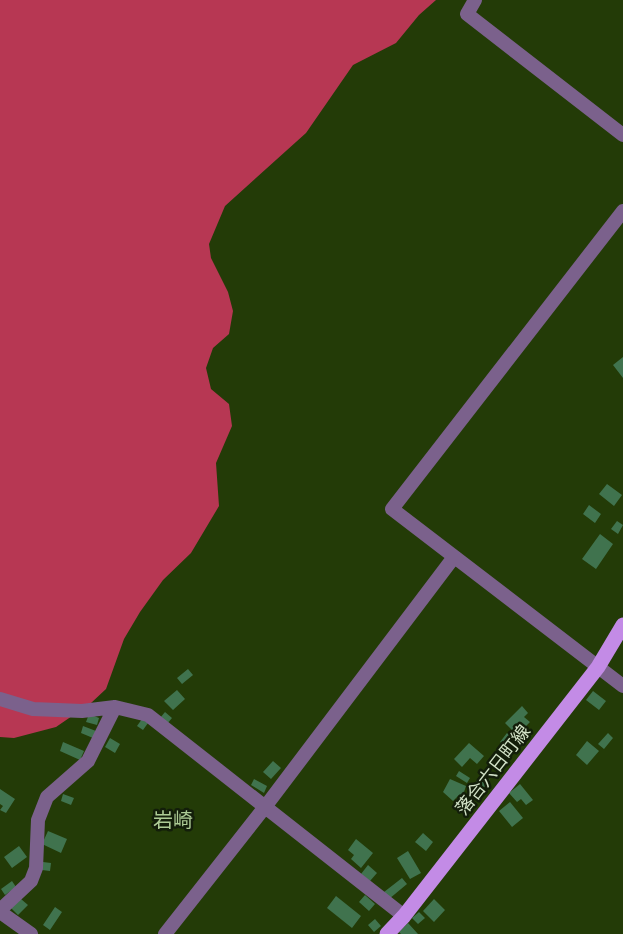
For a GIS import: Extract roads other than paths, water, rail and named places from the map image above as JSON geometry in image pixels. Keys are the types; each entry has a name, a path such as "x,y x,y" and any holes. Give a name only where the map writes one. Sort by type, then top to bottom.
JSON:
{"main road":[{"name":"落合六日町線","path":"387,934 404,916 598,667 623,625"}],"street":[{"path":"475,0 467,14 623,135"},
{"path":"623,211 392,509 623,686"},
{"path":"165,934 265,807 454,557"},
{"path":"0,699 33,709 82,711 115,707 148,715 404,916"},
{"path":"31,934 0,911 31,881 36,868 38,820 47,797 88,761 115,707"}],"district":[{"name":"岩崎","path":"173,820"}]}
